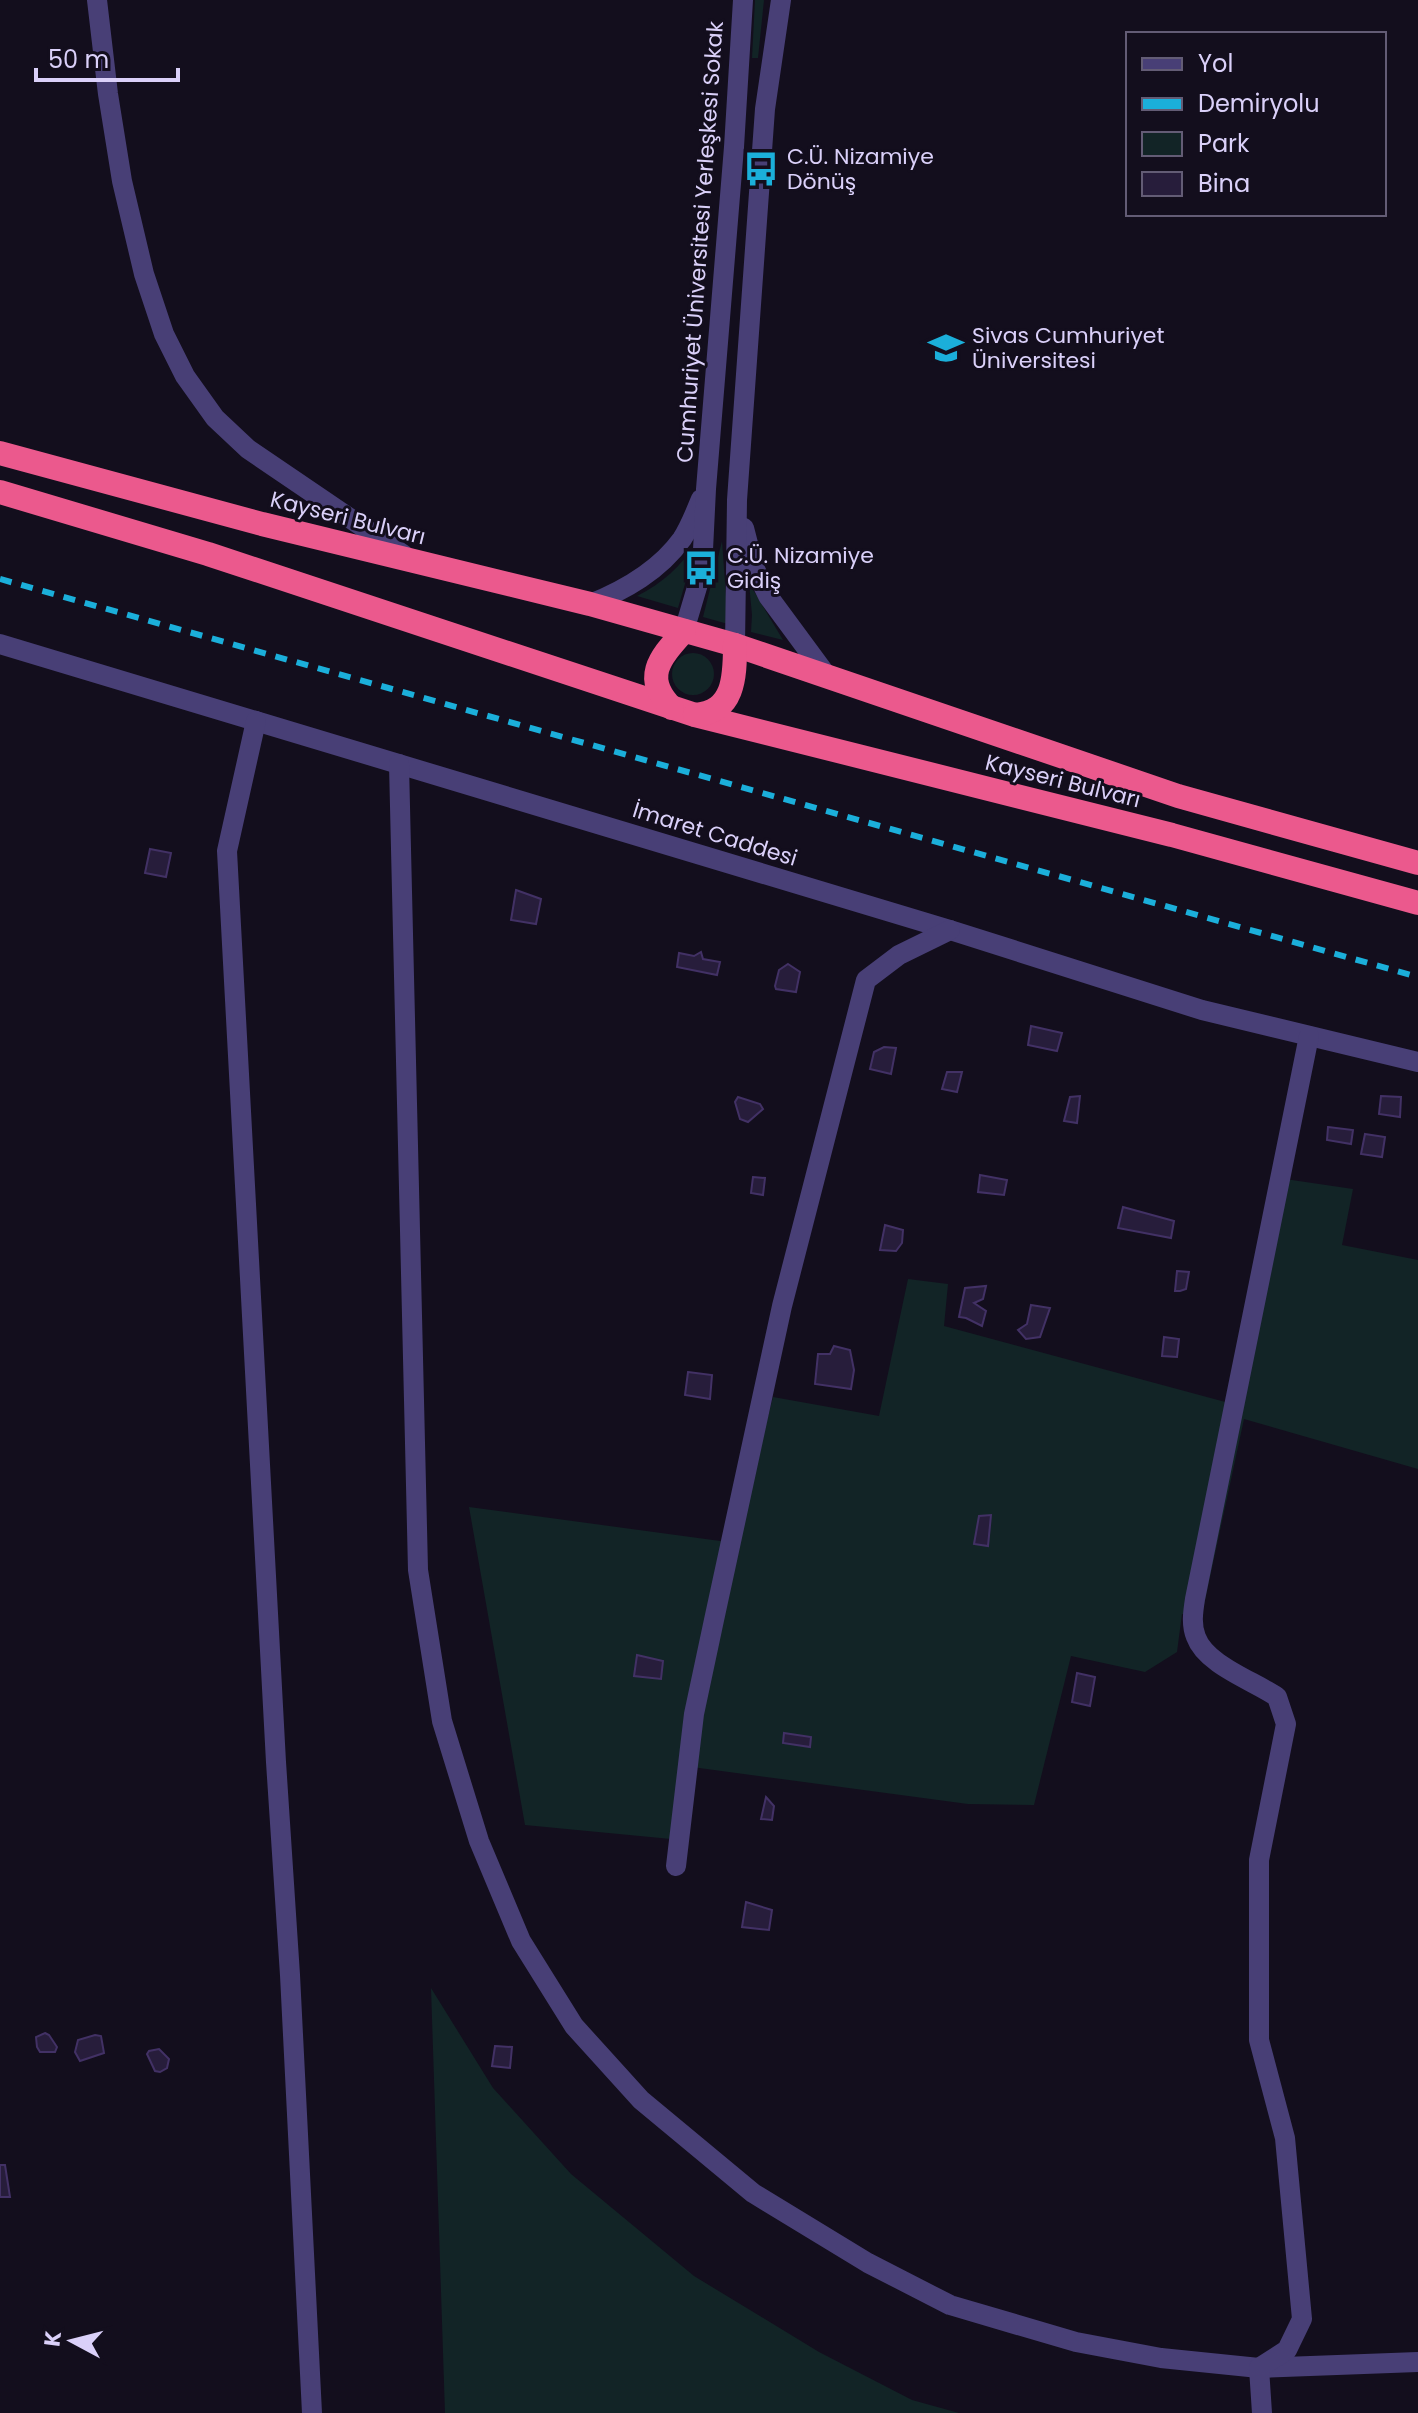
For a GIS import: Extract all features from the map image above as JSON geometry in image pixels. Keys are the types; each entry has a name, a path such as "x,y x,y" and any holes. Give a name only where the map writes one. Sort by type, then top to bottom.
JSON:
{"highway":[{"name":"Kayseri Bulvarı","path":"0,453 262,524 590,604 684,631"},
{"name":"Kayseri Bulvarı","path":"0,492 208,554 683,712 1157,831 1418,903"},
{"path":"684,631 735,645 734,674 726,700 715,711 683,712 660,693 657,667 665,651 684,631"},
{"name":"Kayseri Bulvarı","path":"735,645 1178,796 1418,863"}],"street":[{"path":"97,0 122,181 149,289 164,334 185,376 215,418 248,449 411,560"},
{"name":"Cumhuriyet Üniversitesi Yerleşkesi Sokak","path":"684,631 701,568 743,0"},
{"path":"735,645 737,500 765,109 781,0"},
{"name":"Cumhuriyet Üniversitesi Yerleşkesi Sokak","path":"590,604 623,590 668,555 681,540 706,489"},
{"path":"737,500 760,582 777,610 827,676"},
{"name":"İmaret Caddesi","path":"0,644 950,930 1202,1010 1418,1062"},
{"path":"256,721 227,851 312,2413"},
{"path":"399,764 418,1570 442,1721 479,1841 521,1941 574,2026 641,2100 753,2193 868,2263 950,2305 1076,2342 1161,2358 1259,2368 1418,2362"},
{"path":"676,1866 694,1714 730,1545 782,1306 866,980 899,955 950,930"},
{"path":"1259,2368 1287,2350 1302,2319 1285,2138 1259,2040 1259,1860 1286,1724 1277,1697 1209,1656 1196,1640 1192,1622 1309,1036"},
{"path":"1259,2368 1262,2413"}],"green space":[{"path":"755,0 764,0 758,58 752,58"},
{"path":"722,541 728,624 703,617"},
{"path":"697,542 678,608 637,596 671,573"},
{"path":"749,583 783,640 751,632"},
{"path":"693,653 708,659 714,674 708,689 693,695 678,689 672,674 678,659"},
{"path":"1285,1179 1353,1189 1342,1245 1418,1260 1418,1469 1244,1419 1201,1619 1182,1614 1177,1652 1145,1672 1071,1656 1034,1805 968,1804 692,1767 671,1839 525,1825 469,1507 735,1543 773,1397 879,1416 908,1279 948,1284 944,1326 1229,1403"},
{"path":"431,1988 493,2088 571,2174 694,2276 819,2352 912,2400 959,2413 445,2413"}],"building":[{"path":"150,849 171,853 166,877 145,873"},
{"path":"516,890 541,899 536,924 511,920"},
{"path":"701,952 703,959 720,962 717,975 677,967 679,953 694,956"},
{"path":"788,964 800,972 796,992 776,989 775,986 779,970"},
{"path":"1031,1026 1062,1033 1057,1051 1028,1045"},
{"path":"884,1047 896,1048 891,1074 870,1069 874,1052"},
{"path":"947,1072 962,1072 957,1092 942,1089"},
{"path":"1080,1096 1077,1123 1064,1121 1070,1097"},
{"path":"1381,1096 1401,1097 1400,1117 1379,1114"},
{"path":"738,1097 760,1104 763,1109 748,1122 740,1119 735,1102"},
{"path":"1328,1127 1353,1130 1351,1144 1327,1140"},
{"path":"1365,1134 1385,1137 1382,1157 1361,1154"},
{"path":"980,1175 1007,1180 1004,1195 978,1192"},
{"path":"753,1177 765,1178 763,1195 751,1193"},
{"path":"1123,1207 1174,1221 1171,1238 1118,1228"},
{"path":"885,1225 903,1230 902,1243 896,1251 880,1250"},
{"path":"1177,1271 1189,1272 1186,1289 1180,1291 1175,1291"},
{"path":"986,1286 983,1299 974,1303 986,1311 982,1326 959,1317 965,1288"},
{"path":"1031,1305 1050,1308 1040,1337 1026,1339 1018,1330 1027,1324"},
{"path":"1164,1337 1179,1339 1177,1357 1162,1356"},
{"path":"834,1346 850,1350 854,1370 851,1389 815,1384 818,1354 830,1354"},
{"path":"688,1372 712,1375 710,1399 685,1395"},
{"path":"991,1515 988,1546 974,1544 979,1516"},
{"path":"637,1655 663,1661 661,1679 634,1676"},
{"path":"1077,1673 1095,1677 1090,1706 1072,1702"},
{"path":"784,1733 811,1737 810,1747 783,1743"},
{"path":"766,1797 774,1806 772,1820 761,1819"},
{"path":"746,1902 772,1910 769,1930 742,1927"},
{"path":"45,2033 57,2047 55,2052 40,2052 37,2047 36,2037"},
{"path":"101,2036 104,2053 80,2061 75,2052 78,2040"},
{"path":"495,2046 512,2047 510,2068 492,2066"},
{"path":"159,2049 169,2059 167,2068 160,2072 155,2071 147,2054"},
{"path":"0,2165 5,2165 10,2197 0,2197"}],"railway":[{"path":"0,579 1418,977"}],"place":[{"name":"C.Ü. Nizamiye Dönüş","path":"761,169"},
{"name":"Sivas Cumhuriyet Üniversitesi","path":"946,348"},
{"name":"C.Ü. Nizamiye Gidiş","path":"701,568"}]}
